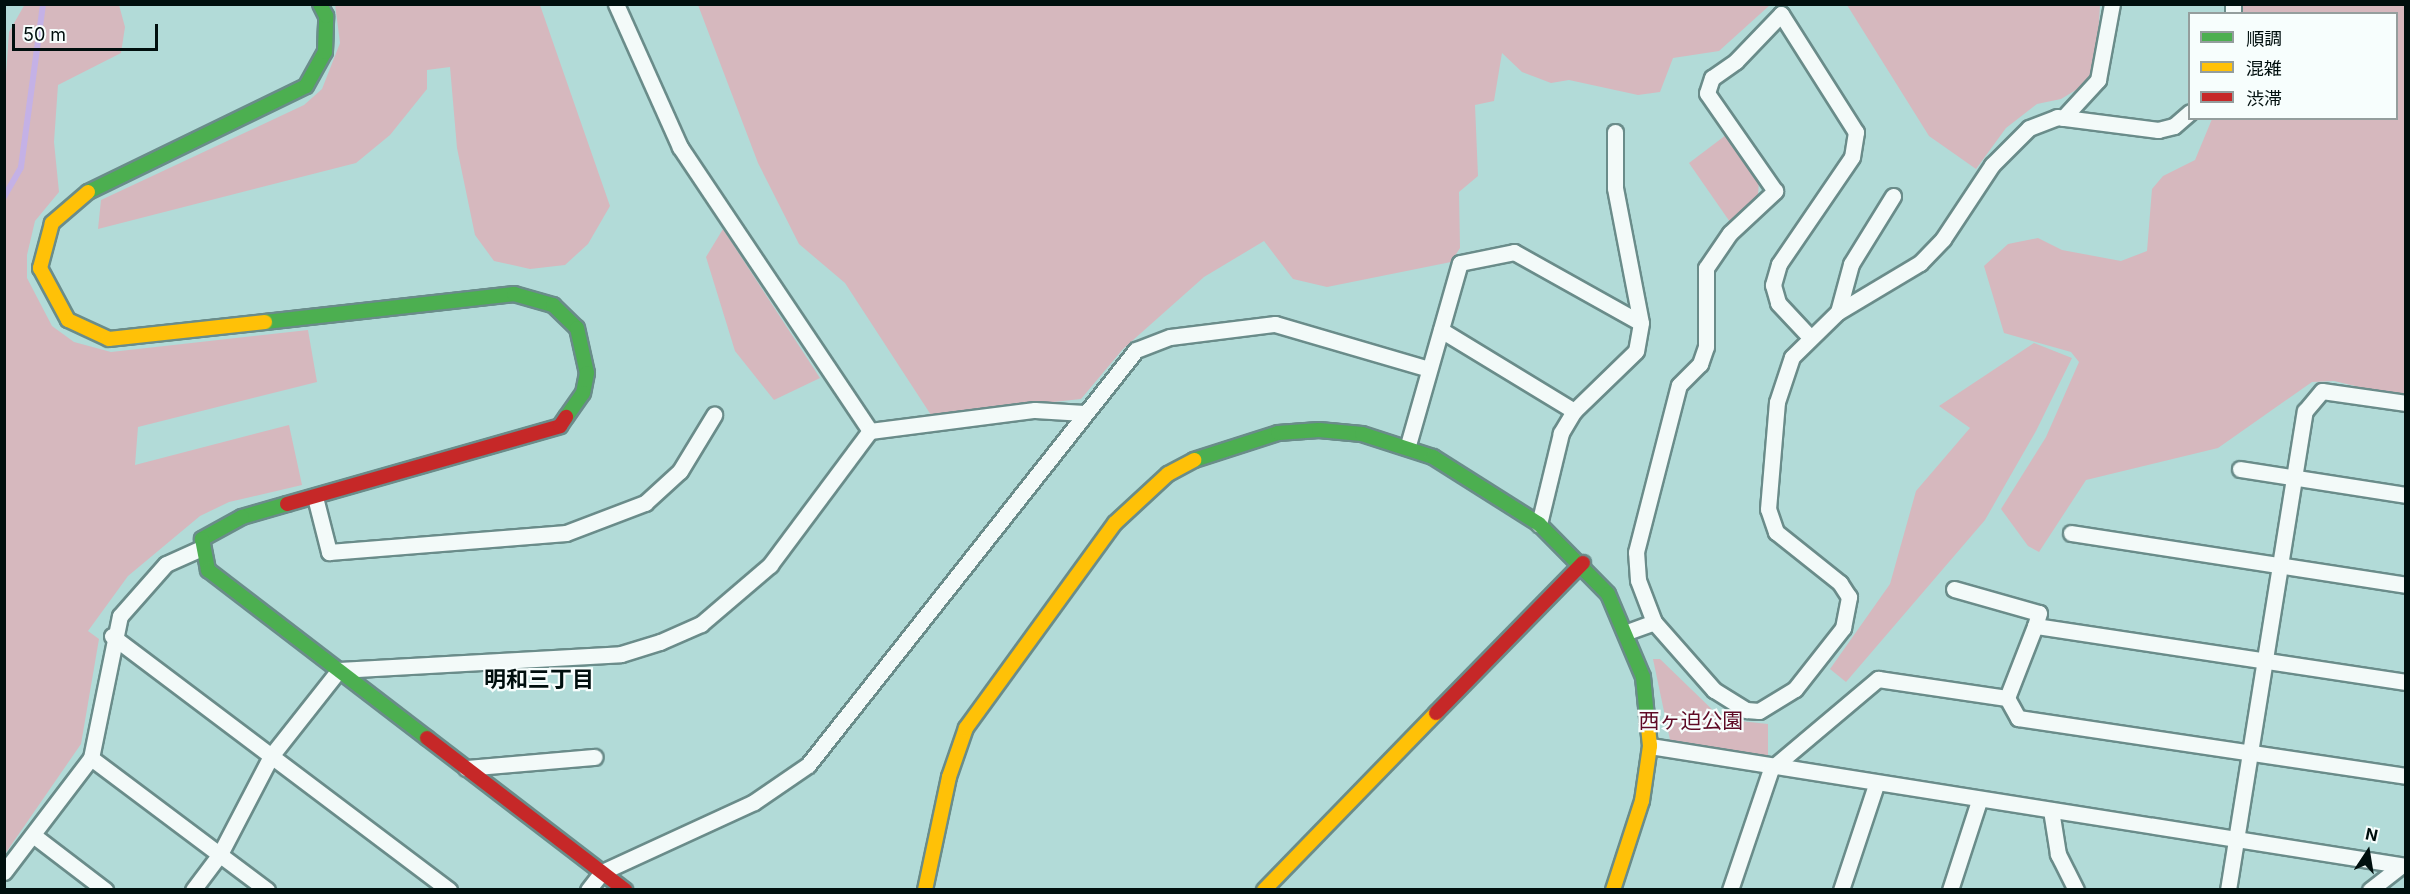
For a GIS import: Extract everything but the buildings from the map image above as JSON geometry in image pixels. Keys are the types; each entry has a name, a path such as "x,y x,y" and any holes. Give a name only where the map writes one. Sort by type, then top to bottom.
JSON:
{"street":[{"path":"320,4 326,16 325,52 306,86 84,194 52,223 40,268 51,297 68,320 109,339 514,294 552,305 577,328 587,373 579,401 560,426 315,497 214,529 202,539 200,549 208,570 625,890"},
{"path":"616,4 680,147 870,431"},
{"path":"2063,118 2098,80 2112,4"},
{"path":"1809,336 1783,310 1773,285 1779,264 1852,157 1856,132 1781,14 1736,61 1712,78 1707,93 1775,192 1730,232 1706,268 1706,346 1700,364 1679,386 1636,552 1638,580 1654,622 1714,690 1733,705 1759,711 1795,689 1843,627 1849,597 1840,583 1776,532 1768,509 1781,379 1809,336 1838,312 1920,263 1943,239 2008,146 2042,121 2063,118 2158,130 2174,126 2188,114"},
{"path":"1539,524 1561,433 1574,411 1636,351 1641,323 1615,188 1615,132"},
{"path":"1838,312 1851,264 1893,196"},
{"path":"1408,445 1460,263 1514,252 1641,323"},
{"path":"588,890 602,872 754,802 808,765 1084,412 1136,350 1218,330 1286,326 1429,369"},
{"path":"1441,330 1574,411"},
{"path":"2228,890 2291,477 2305,411 2322,391 2406,403"},
{"path":"193,890 220,854 271,756 339,670 621,654 701,624 770,565 870,431 1035,410 1084,412"},
{"path":"315,497 329,552 566,533 645,503 680,471 714,415"},
{"path":"925,890 949,777 966,728 1040,621 1138,497 1206,453 1278,433 1362,434 1408,445 1539,524 1583,563 1608,594 1627,632 1643,677 1650,746 1642,801 1613,890"},
{"path":"2240,469 2406,495"},
{"path":"2071,533 2406,585"},
{"path":"4,872 91,758 112,636 139,590 166,564 200,549"},
{"path":"1264,890 1583,563"},
{"path":"1954,589 2039,613 2007,698"},
{"path":"1627,632 1654,622"},
{"path":"2035,626 2406,681"},
{"path":"112,636 449,890"},
{"path":"1730,890 1771,769 1878,679 2007,698"},
{"path":"2007,698 2018,718 2406,776"},
{"path":"1650,746 1771,769 2236,838 2403,866"},
{"path":"466,768 595,757"},
{"path":"91,758 267,890"},
{"path":"1841,890 1876,785"},
{"path":"1950,890 1979,801"},
{"path":"2051,810 2058,854 2076,890"},
{"path":"33,835 105,890"},
{"path":"2370,890 2403,866"}],"green space":[{"path":"25,4 119,5 125,27 121,53 58,85 54,142 59,192 35,221 27,255 27,278 52,326 74,342 111,352 308,330 317,382 138,427 135,465 289,425 302,485 229,502 200,516 128,576 88,631 99,639 81,744 5,854 4,103 9,32"},
{"path":"335,4 540,5 610,206 588,244 565,265 530,269 494,261 475,235 457,148 450,67 427,70 427,89 390,135 356,163 98,229 101,200 304,105 322,89 340,43"},
{"path":"698,5 1770,5 1719,51 1673,58 1660,92 1638,95 1569,80 1551,83 1522,72 1502,53 1494,101 1475,105 1478,176 1459,192 1460,248 1451,262 1327,287 1293,279 1264,241 1204,277 1123,349 1081,399 931,415 845,283 799,244 758,163"},
{"path":"1847,5 2100,5 2097,57 2086,84 2061,99 2037,104 2006,128 1976,169 1929,136"},
{"path":"2241,5 2405,5 2405,398 2334,381 2312,382 2218,448 2086,480 2039,552 2028,546 2001,509 2046,437 2079,362 2071,352 2004,333 1984,266 2008,244 2038,238 2062,250 2121,261 2147,251 2152,189 2163,176 2195,160 2212,120 2398,120 2398,12 2241,12"},
{"path":"1726,135 1759,181 1758,195 1730,222 1689,163"},
{"path":"723,229 820,378 774,400 735,351 706,257"},
{"path":"2034,343 2072,358 2036,431 1985,520 1846,682 1830,669 1890,584 1916,491 1970,428 1939,406"},
{"name":"西ヶ迫公園","path":"1653,659 1660,659 1722,719 1768,724 1768,759 1670,740"}],"waterway":[{"path":"4,197 21,167 43,4"}],"traffic: fast":[{"path":"88,192 306,86 325,52 326,16 320,4"},
{"path":"265,322 514,294 553,305 577,328 587,373 583,393 566,417"},
{"path":"1194,460 1278,433 1319,430 1362,434 1433,457 1539,524 1608,594 1643,677 1647,717"},
{"path":"287,504 242,517 202,539 208,570 427,738"}],"traffic: slow":[{"path":"88,192 52,223 40,268 68,320 109,339 265,322"},
{"path":"925,890 949,777 966,728 1115,523 1168,474 1194,460"},
{"path":"1264,890 1436,713"},
{"path":"1613,890 1642,801 1650,746 1647,717"}],"traffic: jam":[{"path":"287,504 560,426 566,417"},
{"path":"1436,713 1583,563"},
{"path":"427,738 625,890"}],"district":[{"name":"明和三丁目","path":"539,680"}]}
